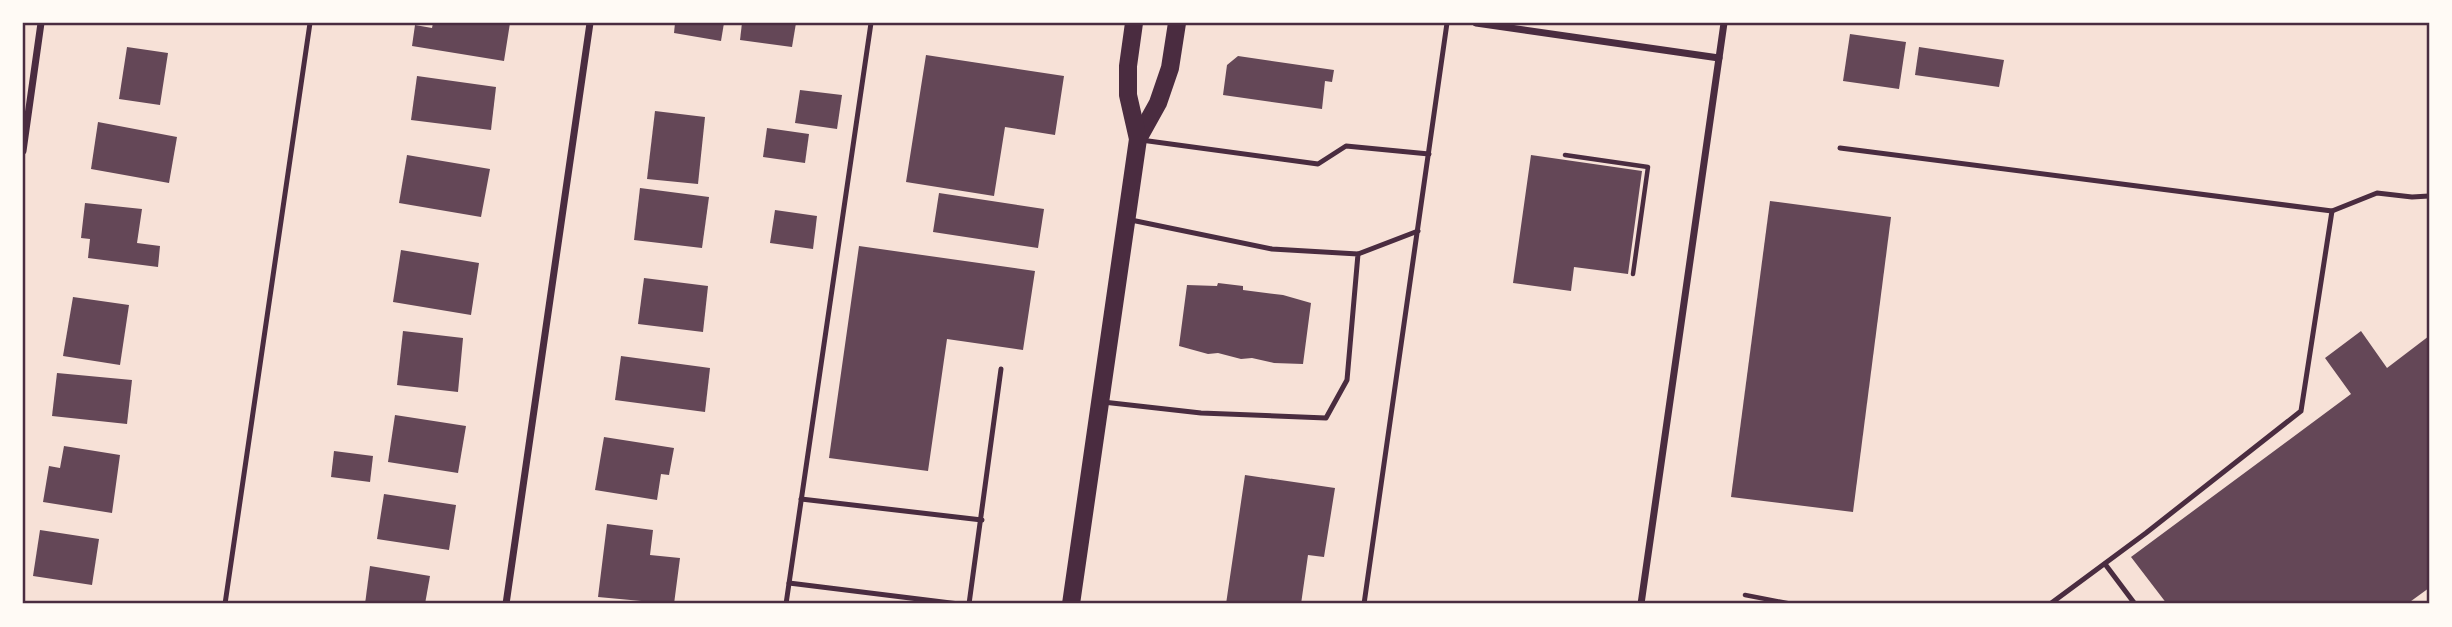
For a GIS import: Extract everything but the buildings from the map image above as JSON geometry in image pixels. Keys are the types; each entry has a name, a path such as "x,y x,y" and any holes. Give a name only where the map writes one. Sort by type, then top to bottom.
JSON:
{"main road":[{"path":"1134,23 1128,66 1128,94 1138,139"},
{"path":"1071,604 1138,139 1158,103 1170,68 1177,23"}],"street":[{"path":"23,151 41,23"},
{"path":"506,604 590,23"},
{"path":"1476,23 1719,58"},
{"path":"1641,604 1724,23"}],"lane":[{"path":"225,604 310,23"},
{"path":"786,604 871,23"},
{"path":"1364,604 1447,23"},
{"path":"1138,139 1318,163 1346,146 1429,154"},
{"path":"1840,148 2332,211 2377,193 2429,196"},
{"path":"2050,604 2301,411 2332,211"},
{"path":"1126,219 1272,249 1358,254 1418,231"},
{"path":"1100,401 1201,413 1326,418 1347,380 1358,254"},
{"path":"969,604 1001,369"},
{"path":"801,499 982,520"},
{"path":"2105,564 2135,604"},
{"path":"789,583 959,604"}],"path":[{"path":"1565,155 1648,167 1633,274"},
{"path":"1745,595 1792,604"}]}
